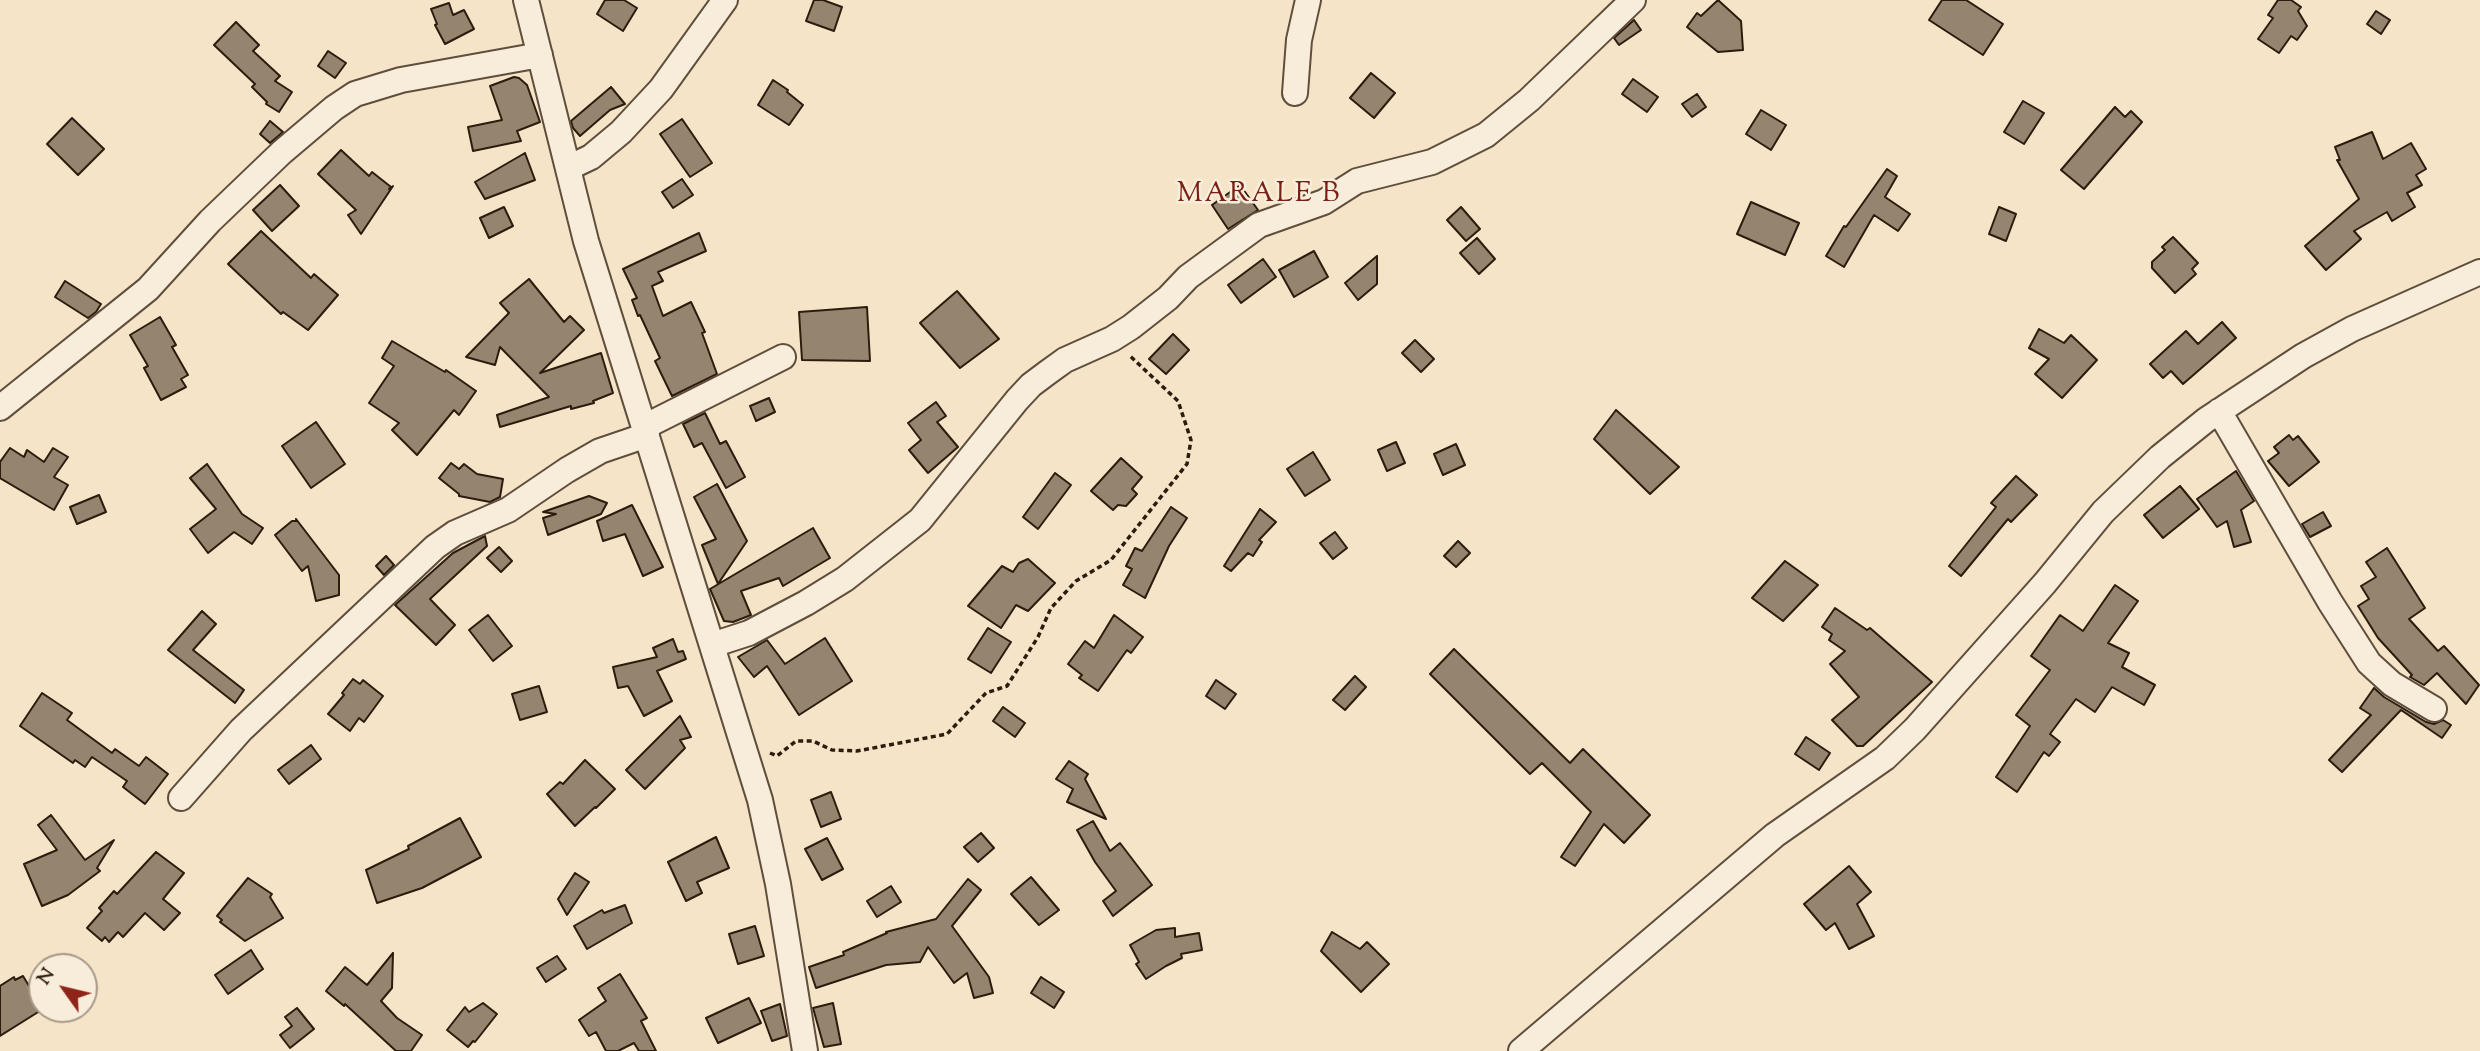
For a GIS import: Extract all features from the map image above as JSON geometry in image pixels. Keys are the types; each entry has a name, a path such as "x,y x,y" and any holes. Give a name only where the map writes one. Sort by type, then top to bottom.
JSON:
{"street":[{"path":"526,0 586,241 770,840 805,1051"},
{"path":"568,167 591,157 621,132 661,89 725,0"},
{"path":"1295,93 1299,40 1308,0"},
{"path":"712,645 749,633 806,603 882,551 920,520 1031,385 1065,360 1112,339 1168,298 1188,277 1217,254 1259,225 1324,201 1357,181 1432,162 1486,135 1529,100 1633,0"},
{"path":"0,408 148,289 210,221 334,107 355,94 401,80 540,55"},
{"path":"1521,1051 1775,835 1885,758 1915,729 2045,583 2104,512 2160,457 2219,411 2303,356 2351,329 2480,272"},
{"path":"181,798 241,730 435,547 455,533 508,510 600,451 645,431 783,356"},
{"path":"2219,411 2330,602 2369,663 2392,684 2434,709"}],"path":[{"path":"742,742 777,756 796,741 813,741 832,750 857,751 947,734 986,693 1007,686 1038,637 1051,608 1076,581 1111,560 1187,464 1192,440 1178,401 1112,339"}],"building":[{"path":"605,0 624,0 637,8 623,31 597,14"},
{"path":"814,0 823,0 842,7 834,31 806,21"},
{"path":"1718,0 1741,21 1743,50 1718,52 1687,27 1697,13 1701,16"},
{"path":"1942,0 1966,0 2003,24 1983,55 1929,20"},
{"path":"2278,0 2291,0 2301,7 2298,11 2307,26 2297,40 2291,36 2279,53 2258,39 2273,18 2268,15"},
{"path":"449,3 453,15 464,10 474,29 445,44 435,25 437,24 431,9"},
{"path":"2376,11 2390,20 2381,34 2367,24"},
{"path":"1634,20 1641,30 1619,45 1614,38"},
{"path":"236,22 259,45 253,51 280,76 275,81 292,92 279,112 266,104 252,87 255,84 214,45"},
{"path":"328,51 346,63 335,78 318,66"},
{"path":"1371,73 1395,93 1374,118 1350,98"},
{"path":"514,77 527,85 540,122 517,131 521,141 473,151 468,127 502,120 490,86"},
{"path":"1633,79 1658,97 1647,112 1622,94"},
{"path":"773,80 803,105 789,125 758,105"},
{"path":"611,87 625,104 610,110 580,136 571,121"},
{"path":"1697,94 1706,107 1692,117 1682,104"},
{"path":"2023,101 2044,113 2024,144 2004,132"},
{"path":"2115,107 2125,117 2131,111 2142,122 2084,189 2061,170"},
{"path":"1761,110 1786,125 1771,150 1746,134"},
{"path":"72,118 104,149 78,175 47,144"},
{"path":"682,119 712,163 690,177 660,134"},
{"path":"270,121 283,132 270,143 260,134"},
{"path":"2372,132 2383,159 2411,143 2426,169 2416,175 2422,185 2407,193 2415,207 2392,221 2387,212 2354,231 2361,239 2326,270 2305,246 2359,199 2337,160 2340,160 2335,147"},
{"path":"341,150 369,176 372,172 391,187 389,189 393,186 361,234 348,215 356,210 318,174"},
{"path":"525,153 535,180 485,199 475,182"},
{"path":"1887,169 1897,176 1885,197 1910,214 1898,231 1874,215 1844,267 1826,256 1844,226 1846,227"},
{"path":"682,179 693,195 673,208 662,192"},
{"path":"280,185 299,206 272,231 253,210"},
{"path":"1240,185 1258,210 1228,229 1212,205"},
{"path":"1751,202 1799,223 1785,255 1737,234"},
{"path":"504,207 513,226 489,238 480,218"},
{"path":"1461,207 1480,229 1466,241 1447,220"},
{"path":"1999,207 2016,214 2006,241 1989,234"},
{"path":"261,231 311,278 314,274 338,295 308,330 283,312 281,314 228,264"},
{"path":"699,233 706,251 658,272 663,281 652,286 663,316 691,302 705,332 702,333 717,374 672,396 655,361 660,358 640,315 638,316 632,300 637,298 623,269"},
{"path":"2173,237 2198,263 2192,269 2196,274 2175,293 2152,268 2152,262 2165,250 2162,247"},
{"path":"1477,238 1495,259 1479,274 1460,253"},
{"path":"1314,251 1328,277 1294,297 1279,270"},
{"path":"1377,256 1377,284 1358,300 1345,283"},
{"path":"1263,259 1276,277 1241,303 1228,285"},
{"path":"529,279 564,322 570,316 584,330 540,373 601,353 613,393 593,401 594,403 571,409 571,406 500,427 497,415 549,397 500,347 495,365 466,357 509,313 500,303"},
{"path":"65,281 101,304 96,312 88,318 55,297"},
{"path":"957,291 999,339 960,368 920,323"},
{"path":"867,307 870,361 802,360 799,312"},
{"path":"160,317 176,345 172,347 188,375 181,379 186,387 161,400 144,368 148,366 130,335"},
{"path":"2222,322 2236,338 2183,384 2171,371 2163,378 2150,364 2186,331 2198,344"},
{"path":"2039,329 2064,343 2071,335 2097,360 2062,398 2035,374 2049,359 2029,348"},
{"path":"1173,334 1189,350 1166,374 1149,359"},
{"path":"1415,340 1434,359 1421,372 1402,353"},
{"path":"392,341 445,372 446,370 476,391 459,415 454,410 417,455 392,430 399,423 369,403 394,366 382,358"},
{"path":"769,398 775,412 756,421 750,406"},
{"path":"936,402 946,416 937,422 958,447 928,473 909,450 921,440 908,423"},
{"path":"1616,410 1679,467 1650,494 1594,439"},
{"path":"705,413 720,444 726,441 745,477 726,488 702,443 694,447 683,424"},
{"path":"316,422 345,464 311,488 282,446"},
{"path":"2289,435 2293,440 2298,436 2319,462 2289,486 2268,461 2279,453 2274,447"},
{"path":"1396,442 1405,463 1387,471 1378,450"},
{"path":"1456,444 1465,465 1443,475 1434,454"},
{"path":"10,448 24,457 27,450 44,462 53,448 68,457 54,477 68,485 54,510 0,478 0,462"},
{"path":"1313,452 1330,480 1305,496 1287,469"},
{"path":"1121,458 1142,477 1132,489 1137,494 1126,506 1118,505 1113,510 1091,491"},
{"path":"451,463 459,469 464,464 477,474 503,479 500,497 490,502 459,496 439,478"},
{"path":"207,464 242,514 263,528 252,544 234,532 208,553 190,529 216,509 190,478"},
{"path":"2236,471 2254,501 2241,510 2251,542 2234,547 2227,521 2217,527 2197,499"},
{"path":"1055,473 1071,485 1038,529 1023,517"},
{"path":"2016,476 2037,495 2011,522 2008,519 1961,576 1949,566 1996,507 1991,503"},
{"path":"717,484 747,541 718,584 702,545 716,539 694,497"},
{"path":"2180,486 2199,509 2163,538 2144,515"},
{"path":"99,495 106,512 77,524 70,507"},
{"path":"589,496 607,503 601,514 548,535 543,518 556,514 543,512"},
{"path":"632,505 663,567 643,576 625,534 603,541 597,521"},
{"path":"1171,507 1187,518 1169,546 1145,598 1123,585 1132,569 1126,566 1135,548 1142,551"},
{"path":"1260,509 1276,522 1259,540 1262,542 1253,556 1248,553 1231,571 1224,566"},
{"path":"2323,512 2331,526 2310,537 2302,524"},
{"path":"296,519 339,575 339,595 316,601 308,566 302,571 275,535 292,521 297,521"},
{"path":"813,528 830,558 783,586 779,578 741,591 751,615 733,622 724,621 710,589"},
{"path":"1335,532 1347,548 1333,559 1320,543"},
{"path":"485,536 487,546 430,599 455,625 436,645 395,605 453,553"},
{"path":"1458,541 1470,553 1456,567 1444,556"},
{"path":"499,547 512,561 501,572 487,558"},
{"path":"2387,548 2425,608 2409,619 2438,651 2444,646 2479,685 2466,704 2437,673 2424,685 2410,677 2412,675 2378,638 2358,606 2369,599 2361,586 2376,577 2366,562"},
{"path":"386,556 394,565 384,575 376,566"},
{"path":"1028,559 1055,583 1028,611 1016,605 1001,628 968,606 1002,566 1013,572 1019,563"},
{"path":"1785,561 1818,585 1783,621 1752,598"},
{"path":"2115,585 2138,601 2108,643 2129,653 2122,667 2155,685 2144,705 2112,687 2095,712 2076,699 2050,734 2060,742 2049,756 2044,752 2017,792 1996,777 2030,726 2016,715 2050,670 2031,656 2060,615 2083,631"},
{"path":"1835,608 1867,630 1870,628 1932,682 1863,746 1857,746 1832,720 1859,697 1830,664 1845,651 1829,640 1832,634 1822,627"},
{"path":"202,611 216,624 193,650 244,690 235,703 168,650"},
{"path":"488,615 512,646 493,661 469,630"},
{"path":"1114,615 1143,637 1131,653 1127,650 1098,691 1079,678 1082,675 1068,664 1085,641 1094,648"},
{"path":"988,628 1011,642 991,673 968,659"},
{"path":"825,638 852,681 799,715 767,666 754,677 738,657 767,640 785,664"},
{"path":"673,639 678,652 683,651 686,659 657,671 672,701 644,716 628,686 618,688 613,667 657,657 653,648"},
{"path":"1454,649 1570,763 1583,749 1650,815 1624,843 1604,824 1575,866 1561,857 1591,812 1542,763 1530,774 1430,674"},
{"path":"1355,676 1366,687 1345,710 1333,700"},
{"path":"353,679 360,684 363,680 383,696 364,722 359,718 350,731 328,714"},
{"path":"1216,680 1236,694 1225,709 1206,696"},
{"path":"539,686 547,712 520,720 512,694"},
{"path":"2374,688 2426,722 2434,724 2443,720 2451,725 2442,738 2401,710 2342,772 2329,760 2371,715 2360,708"},
{"path":"42,693 72,713 67,720 112,753 115,749 139,766 146,757 168,774 145,804 123,787 127,781 92,757 85,767 75,760 73,763 20,726"},
{"path":"1003,707 1025,723 1015,737 993,721"},
{"path":"680,716 691,737 680,740 685,748 645,789 626,770"},
{"path":"1806,737 1830,753 1819,770 1795,754"},
{"path":"311,745 321,759 289,784 278,770"},
{"path":"585,760 615,789 575,826 547,794 560,782 563,784"},
{"path":"1069,761 1088,774 1085,779 1106,819 1067,802 1073,789 1056,779"},
{"path":"831,792 841,819 821,827 811,800"},
{"path":"51,815 85,860 114,840 97,868 100,871 68,895 42,906 24,864 57,850 38,825"},
{"path":"460,818 481,857 422,888 377,903 366,870 409,849 408,846"},
{"path":"1093,821 1110,851 1120,843 1152,885 1113,916 1103,901 1116,891 1077,830"},
{"path":"981,833 994,848 978,862 964,847"},
{"path":"716,837 729,868 697,882 702,893 686,901 668,862"},
{"path":"827,838 843,869 822,880 805,849"},
{"path":"156,852 184,873 163,899 180,913 164,930 145,913 123,937 118,932 109,942 105,937 102,941 87,928 102,911 99,908 114,891 117,894"},
{"path":"1849,866 1871,892 1857,904 1874,936 1849,949 1835,923 1826,930 1804,904"},
{"path":"575,873 589,882 567,915 558,899"},
{"path":"1031,877 1059,910 1039,925 1011,894"},
{"path":"248,878 272,894 270,897 283,918 245,941 220,922 222,920 217,916"},
{"path":"968,879 981,890 952,926 989,977 993,993 974,998 967,973 954,983 928,947 920,962 886,965 816,988 809,967 844,955 843,952 886,932 936,919"},
{"path":"891,886 901,902 877,917 867,901"},
{"path":"625,905 632,923 587,949 574,926 602,910 604,913"},
{"path":"755,926 764,956 738,964 729,934"},
{"path":"1175,928 1175,937 1199,933 1202,950 1181,954 1182,958 1146,979 1136,964 1139,962 1130,945 1156,930"},
{"path":"1332,932 1360,949 1367,942 1389,964 1361,992 1321,951"},
{"path":"251,950 263,969 228,994 215,975"},
{"path":"393,953 392,988 381,1001 397,1018 422,1035 411,1051 396,1051 345,1004 344,1006 326,991 345,967 367,985"},
{"path":"557,956 566,969 546,982 537,968"},
{"path":"620,974 647,1018 641,1021 656,1051 639,1051 634,1043 618,1051 606,1051 596,1032 589,1036 579,1020 606,1001 598,988"},
{"path":"23,976 28,984 28,1018 0,1036 0,986 14,977 15,980"},
{"path":"1041,977 1064,992 1054,1008 1031,993"},
{"path":"749,998 761,1023 718,1043 706,1018"},
{"path":"483,1003 497,1014 468,1047 447,1030 465,1007 469,1012"},
{"path":"833,1003 841,1044 824,1047 813,1008"},
{"path":"780,1004 787,1036 772,1041 761,1011"},
{"path":"297,1008 314,1029 290,1048 280,1035 292,1026 285,1017"}],"district":[{"name":"MARALE B","path":"1259,196"}]}
